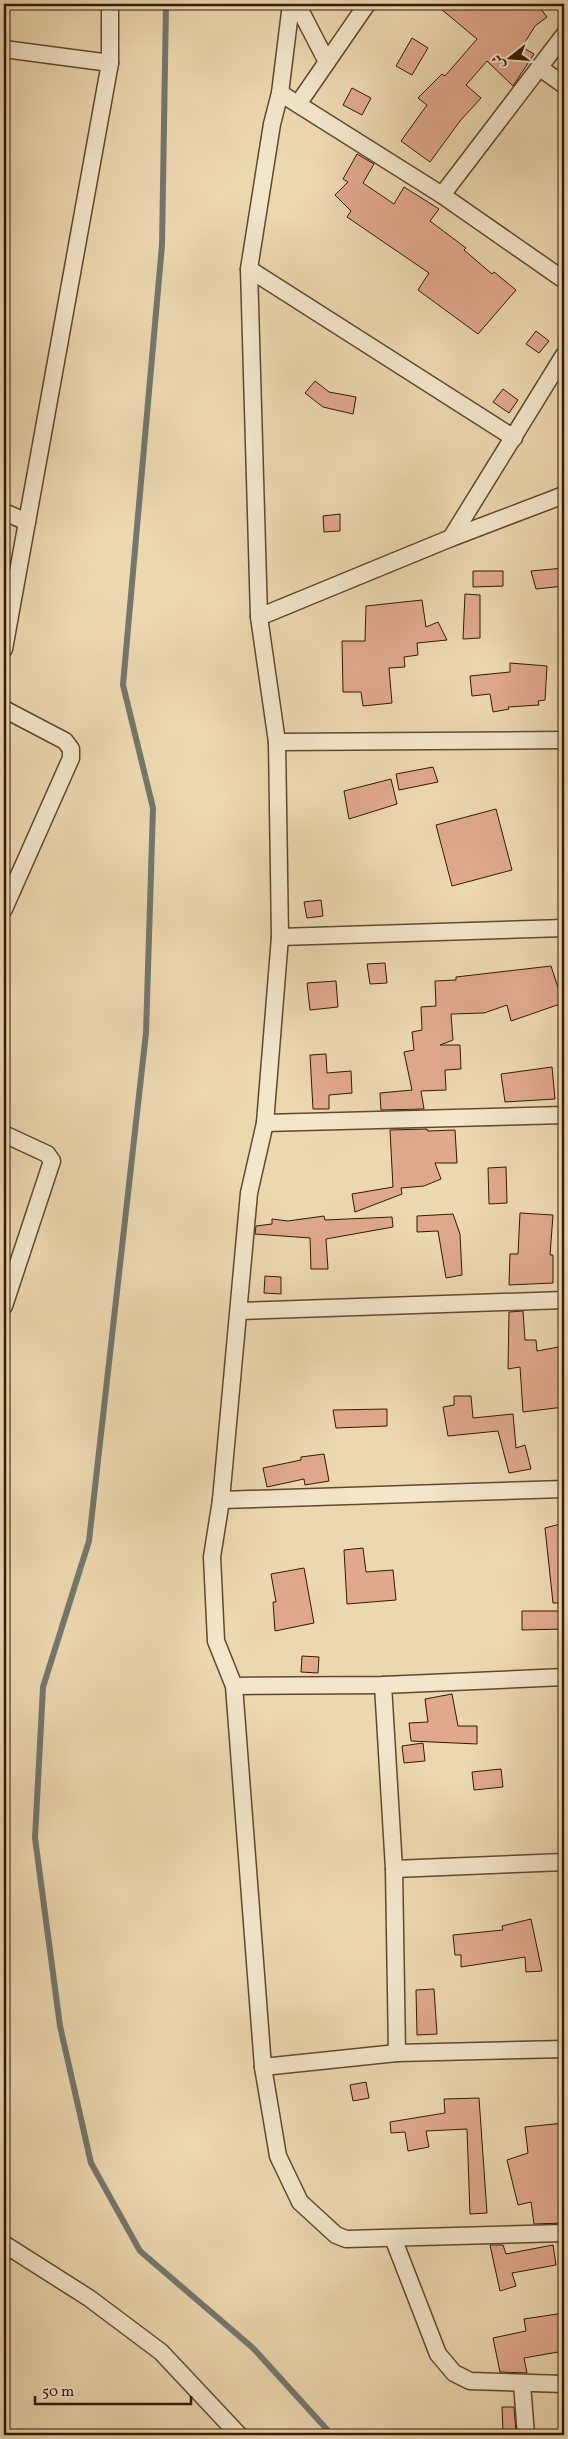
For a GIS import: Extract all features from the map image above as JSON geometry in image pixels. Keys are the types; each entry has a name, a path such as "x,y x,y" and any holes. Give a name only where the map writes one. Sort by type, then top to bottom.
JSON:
{"street":[{"path":"4,649 110,63 110,4"},
{"path":"291,4 280,93 272,124 250,269 259,617 278,742 280,938 265,1124 249,1193 221,1500 212,1557 216,1641 234,1686 263,2067 278,2156 300,2202 336,2235 346,2239 564,2233"},
{"path":"298,4 327,62"},
{"path":"298,104 367,4"},
{"path":"442,195 564,35"},
{"path":"4,50 110,63"},
{"path":"540,68 564,86"},
{"path":"280,93 442,195 564,280"},
{"path":"250,269 514,438"},
{"path":"451,538 564,355"},
{"path":"259,617 451,538 564,495"},
{"path":"4,512 27,522"},
{"path":"4,709 65,741 71,749 71,758 4,908"},
{"path":"278,742 564,740"},
{"path":"280,938 564,928"},
{"path":"265,1124 564,1115"},
{"path":"4,1134 47,1154 52,1162 4,1306"},
{"path":"238,1311 564,1300"},
{"path":"221,1500 564,1489"},
{"path":"234,1686 383,1685 564,1677"},
{"path":"383,1685 394,1869 397,2053"},
{"path":"394,1869 564,1862"},
{"path":"263,2067 397,2053 564,2049"},
{"path":"393,2238 438,2354 454,2374 470,2381 564,2384"},
{"path":"4,2244 88,2298 161,2352 239,2435"},
{"path":"522,2384 526,2435"}],"building":[{"path":"435,4 537,4 547,17 535,26 522,47 534,54 513,86 487,61 466,85 481,98 460,121 430,162 401,141 427,105 418,98 442,74 445,76 477,39"},
{"path":"412,38 428,48 412,75 396,66"},
{"path":"352,88 371,98 362,115 343,105"},
{"path":"357,154 374,164 363,183 394,204 404,187 439,209 430,221 466,248 464,250 492,274 494,272 516,290 478,334 418,290 429,273 347,217 351,211 335,195 348,182 343,179"},
{"path":"536,331 549,341 539,353 526,344"},
{"path":"315,381 329,392 356,397 353,414 323,407 305,393"},
{"path":"503,389 518,400 509,413 493,402"},
{"path":"340,514 340,531 324,532 323,516"},
{"path":"564,568 564,586 536,589 531,571"},
{"path":"473,571 503,571 503,586 473,587"},
{"path":"465,594 480,595 480,638 463,639"},
{"path":"422,600 426,627 438,622 447,640 417,643 418,655 404,657 405,667 389,668 392,703 363,706 361,692 343,692 342,641 365,641 366,606"},
{"path":"510,663 547,666 545,700 538,701 539,705 508,707 509,709 493,712 490,694 472,696 470,676 510,672"},
{"path":"433,767 438,782 399,790 396,774"},
{"path":"391,779 397,804 349,819 344,791"},
{"path":"496,809 512,870 452,886 436,825"},
{"path":"321,900 323,916 307,918 304,902"},
{"path":"385,963 387,983 370,984 367,964"},
{"path":"551,966 563,1003 511,1021 507,1005 484,1013 451,1014 453,1040 440,1045 460,1045 461,1069 445,1070 446,1090 421,1091 424,1109 381,1110 380,1093 412,1090 404,1052 414,1050 412,1032 422,1030 421,1007 436,1006 435,981 456,980 456,977"},
{"path":"336,981 338,1007 310,1010 307,983"},
{"path":"326,1054 327,1073 351,1071 352,1093 329,1095 329,1109 313,1109 310,1055"},
{"path":"552,1067 555,1099 505,1102 501,1074"},
{"path":"427,1129 428,1131 455,1130 457,1163 435,1163 441,1179 424,1186 401,1188 402,1194 355,1212 352,1194 393,1187 390,1130"},
{"path":"506,1167 507,1203 489,1204 488,1168"},
{"path":"520,1213 553,1215 550,1255 553,1255 553,1283 509,1285 510,1254 518,1254"},
{"path":"453,1214 460,1234 462,1275 446,1278 438,1231 417,1232 417,1216"},
{"path":"324,1216 325,1220 392,1217 393,1227 326,1239 328,1269 311,1269 310,1238 255,1234 256,1226 272,1224 272,1219 288,1221"},
{"path":"265,1276 281,1277 281,1294 264,1293"},
{"path":"523,1311 525,1340 536,1340 537,1351 564,1346 564,1407 523,1412 520,1367 508,1369 509,1312"},
{"path":"454,1396 471,1396 473,1418 513,1414 516,1448 525,1445 531,1469 509,1473 498,1431 448,1436 443,1407 454,1405"},
{"path":"387,1409 387,1426 336,1428 333,1410"},
{"path":"324,1454 329,1481 305,1485 304,1479 267,1487 263,1468 301,1460 301,1457"},
{"path":"564,1523 564,1603 553,1603 545,1528"},
{"path":"363,1548 366,1572 393,1570 396,1600 347,1604 344,1550"},
{"path":"304,1568 314,1623 275,1631 273,1602 276,1602 271,1574"},
{"path":"522,1611 564,1611 564,1629 522,1630"},
{"path":"302,1656 319,1657 318,1673 301,1672"},
{"path":"452,1694 458,1726 477,1726 477,1744 411,1741 409,1723 428,1722 425,1699"},
{"path":"423,1743 425,1761 404,1763 402,1746"},
{"path":"501,1769 503,1787 474,1790 472,1772"},
{"path":"531,1919 542,1971 526,1972 525,1957 461,1967 461,1955 455,1955 453,1935 503,1930 502,1926"},
{"path":"434,1989 437,2034 417,2035 416,1990"},
{"path":"366,2082 369,2098 353,2101 350,2085"},
{"path":"479,2098 487,2213 470,2214 467,2129 426,2131 429,2147 408,2151 405,2132 391,2133 390,2122 445,2113 444,2099"},
{"path":"564,2123 564,2223 534,2224 531,2202 518,2205 507,2160 528,2153 525,2127"},
{"path":"490,2245 503,2245 506,2254 553,2245 556,2265 512,2273 516,2286 500,2291"},
{"path":"564,2313 564,2351 524,2358 527,2373 500,2372 493,2338 526,2331 524,2319"},
{"path":"502,2407 514,2407 516,2432 503,2432"}],"waterway":[{"path":"166,4 162,245 123,685 153,808 146,1033 89,1541 43,1687 35,1838 60,2026 91,2163 140,2251 253,2348 332,2435"}]}
